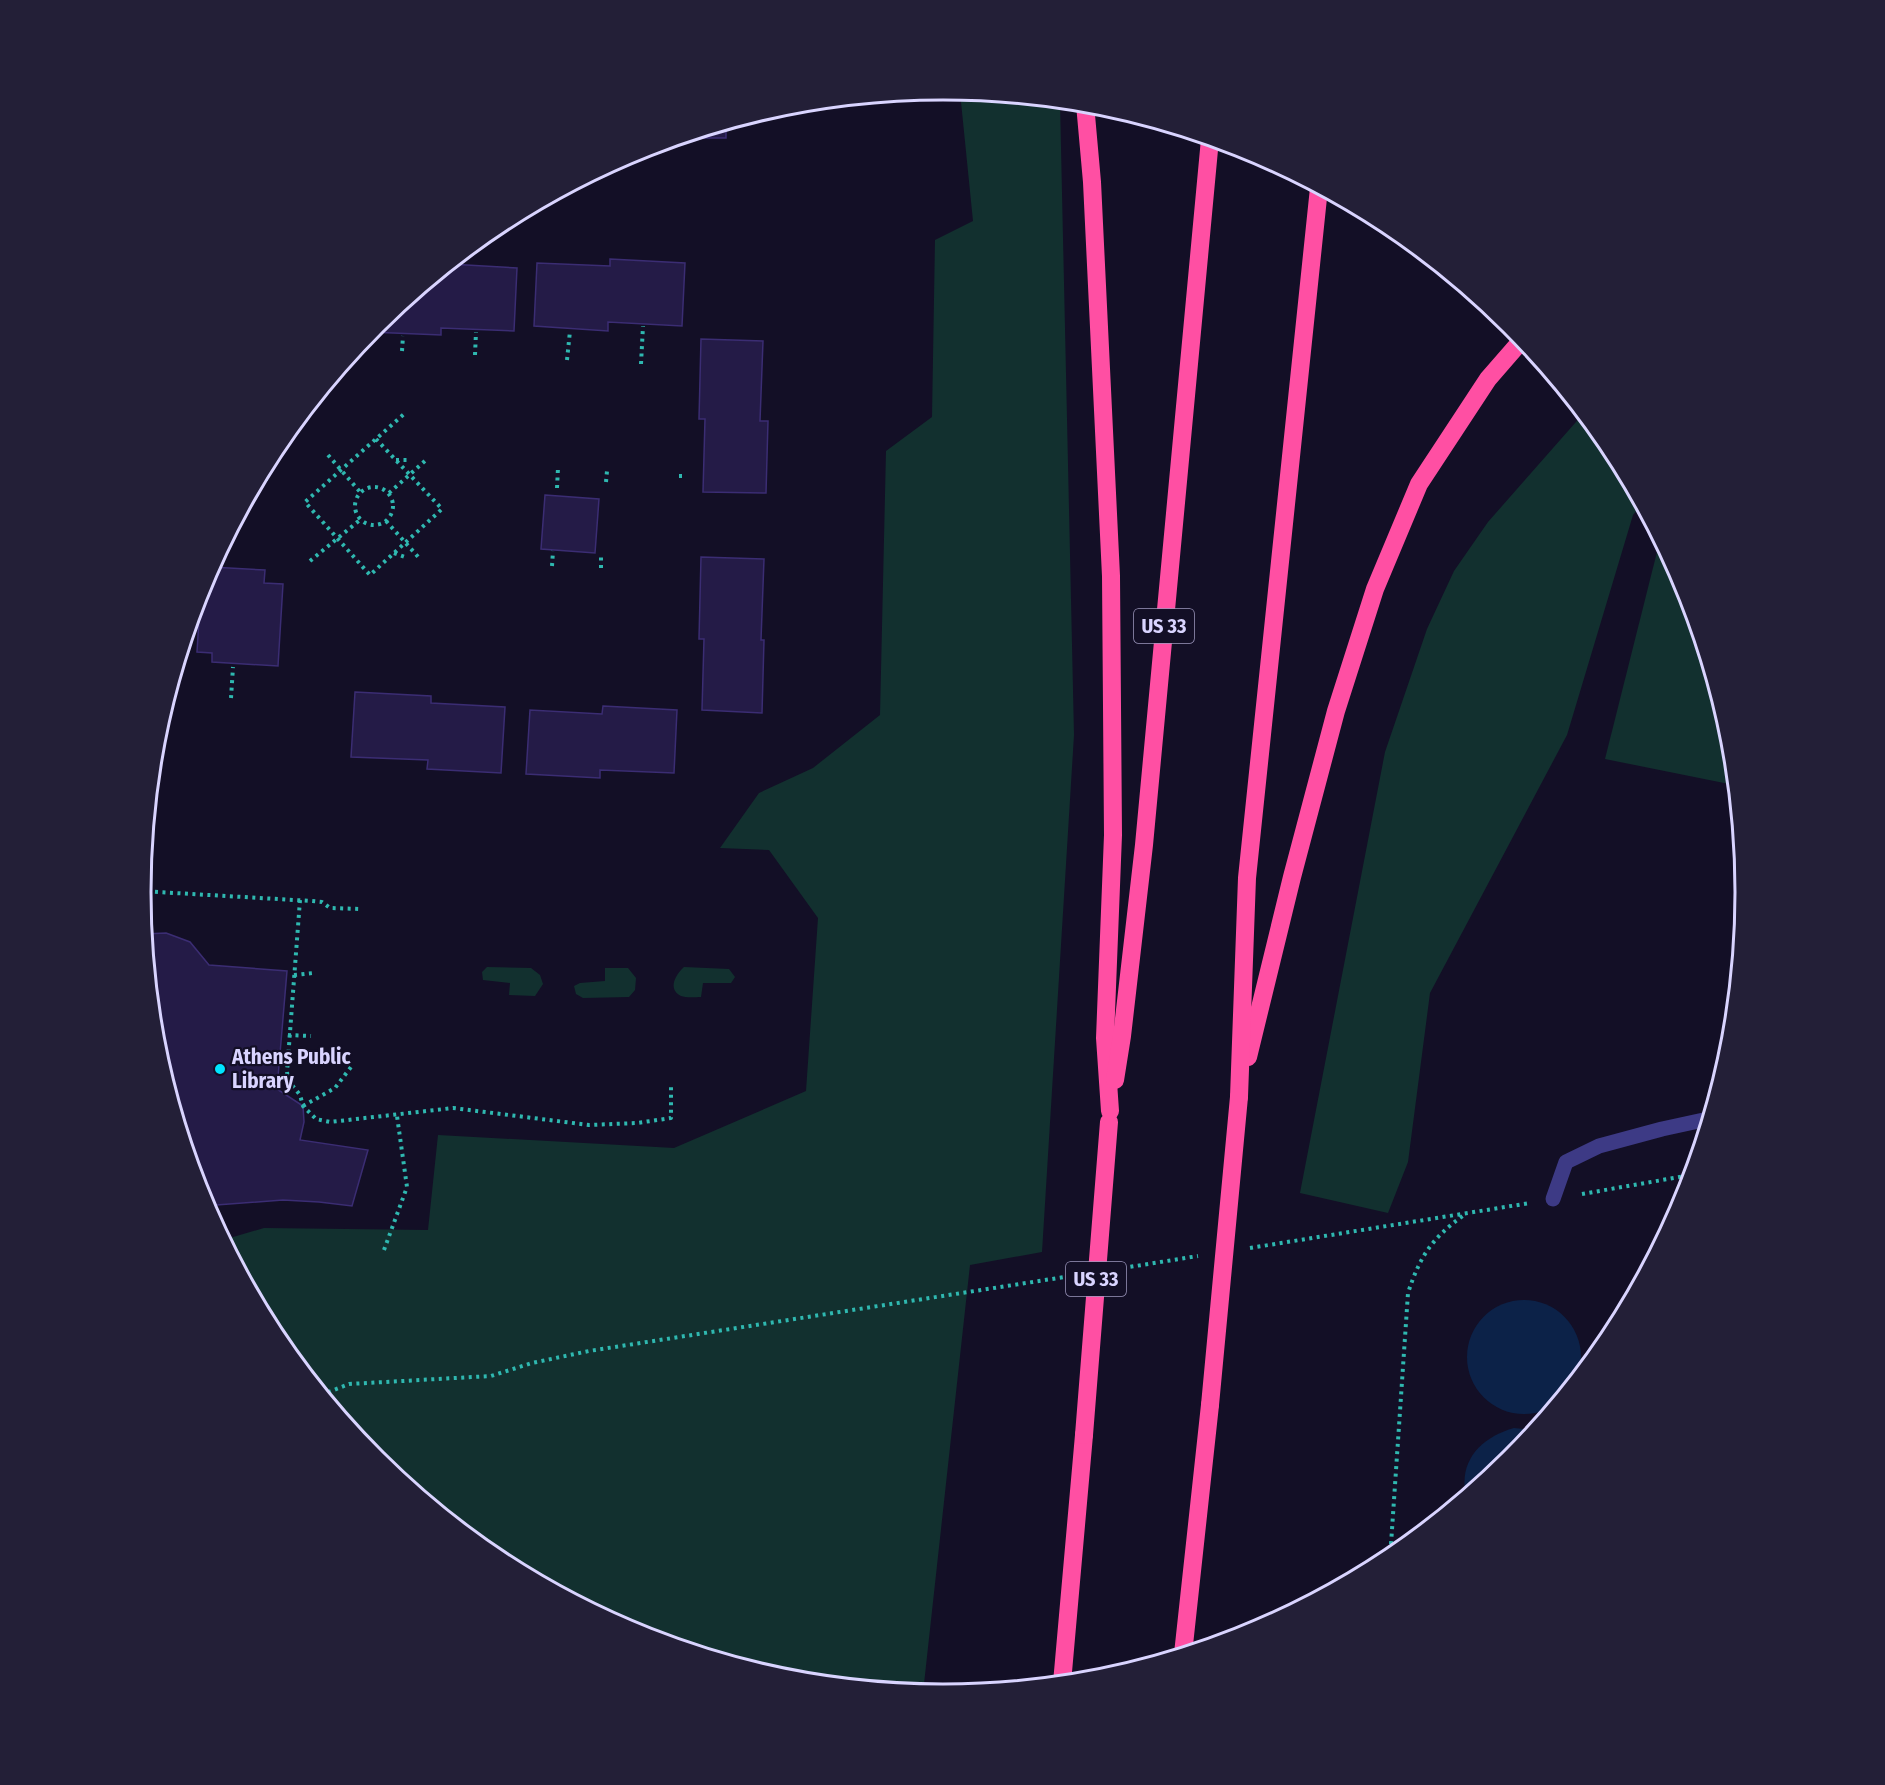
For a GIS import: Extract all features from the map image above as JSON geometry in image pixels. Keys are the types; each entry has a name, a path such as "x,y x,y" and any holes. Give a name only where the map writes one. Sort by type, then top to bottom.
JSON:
{"highway":[{"path":"1086,114 1092,182 1111,576 1113,835 1105,1038 1109,1117"},
{"name":"US 33","path":"1063,1675 1109,1117 1122,1036 1144,845 1209,147"},
{"path":"1184,1646 1210,1405 1239,1097 1247,878 1318,196"},
{"path":"1239,1097 1292,877 1330,733 1375,589 1419,484 1488,379 1516,346"}],"lane":[{"path":"1553,1199 1566,1162 1599,1146 1700,1121"}],"path":[{"path":"641,364 643,326"},
{"path":"567,360 570,331"},
{"path":"475,355 476,332"},
{"path":"402,351 403,336"},
{"path":"376,439 442,509 370,575 303,500 405,414"},
{"path":"328,455 361,493"},
{"path":"396,460 410,460"},
{"path":"389,494 426,460"},
{"path":"557,488 558,468"},
{"path":"606,482 607,471"},
{"path":"376,486 389,494 393,508 386,520 378,525 372,525 361,519 355,507 361,493 369,487 376,486"},
{"path":"310,561 361,519"},
{"path":"386,520 420,559"},
{"path":"552,566 553,551"},
{"path":"393,553 408,558"},
{"path":"601,556 601,568"},
{"path":"231,698 233,667"},
{"path":"151,892 300,900 322,902 330,908 359,909"},
{"path":"300,900 287,1072 288,1080 300,1095 303,1106 322,1122 397,1116 453,1108 589,1125 637,1123 671,1118 671,1084"},
{"path":"294,975 313,973"},
{"path":"288,1035 311,1036"},
{"path":"303,1106 335,1088 351,1067"},
{"path":"384,1250 407,1187 397,1116"},
{"path":"1239,1250 1464,1215 1443,1230 1431,1243 1419,1262 1408,1293 1391,1545"},
{"path":"1121,1268 1204,1255"},
{"path":"328,1392 357,1383 397,1383 491,1376 532,1363 589,1351 1074,1275"}],"green space":[{"path":"961,101 1060,109 1074,735 1042,1252 970,1265 924,1684 891,1683 839,1678 788,1669 738,1658 688,1642 592,1603 502,1551 420,1488 382,1453 347,1415 284,1333 230,1238 264,1228 428,1230 438,1135 674,1148 806,1091 818,918 769,850 720,848 759,793 813,768 880,715 886,451 932,417 935,240 973,221"},
{"path":"1578,420 1601,452 1636,511 1567,735 1430,993 1408,1162 1388,1213 1300,1193 1385,752 1427,629 1454,571 1488,522"},
{"path":"1657,551 1674,589 1708,688 1727,784 1605,759"},
{"path":"487,967 531,968 540,975 543,984 535,996 509,995 510,983 483,980 482,972"},
{"path":"684,967 729,969 735,977 731,983 703,983 701,997 683,997 674,990 674,982"},
{"path":"605,968 628,968 636,978 635,990 629,997 583,998 576,994 574,986 580,983 605,981"}],"water":[{"path":"1513,1301 1535,1301 1556,1309 1572,1325 1580,1346 1581,1362 1541,1411 1535,1413 1513,1413 1492,1405 1476,1389 1468,1368 1468,1346 1476,1325 1492,1309"},
{"path":"1514,1428 1525,1429 1465,1488 1469,1461 1483,1444 1502,1432"}],"building":[{"path":"726,131 726,138 704,138"},
{"path":"610,259 685,263 682,326 608,322 608,331 534,326 537,263 610,266"},
{"path":"459,265 517,268 514,331 441,328 441,335 382,332"},
{"path":"701,339 763,341 760,421 768,421 766,493 703,492 705,419 699,419"},
{"path":"545,495 599,499 595,553 541,549"},
{"path":"701,557 764,559 761,640 764,640 762,713 702,710 704,639 699,639"},
{"path":"221,568 265,570 264,583 283,584 278,666 212,662 212,653 197,652 199,622"},
{"path":"355,692 431,696 431,703 505,707 501,773 427,769 428,760 351,757"},
{"path":"603,706 677,710 674,773 600,770 600,778 526,774 530,710 602,714"},
{"name":"Athens Public Library","path":"166,933 190,942 209,965 287,971 277,1089 303,1106 304,1122 300,1140 368,1150 352,1206 283,1200 215,1205 177,1097 157,996 152,934"}],"place":[{"name":"Athens Public Library","path":"220,1069"}]}
